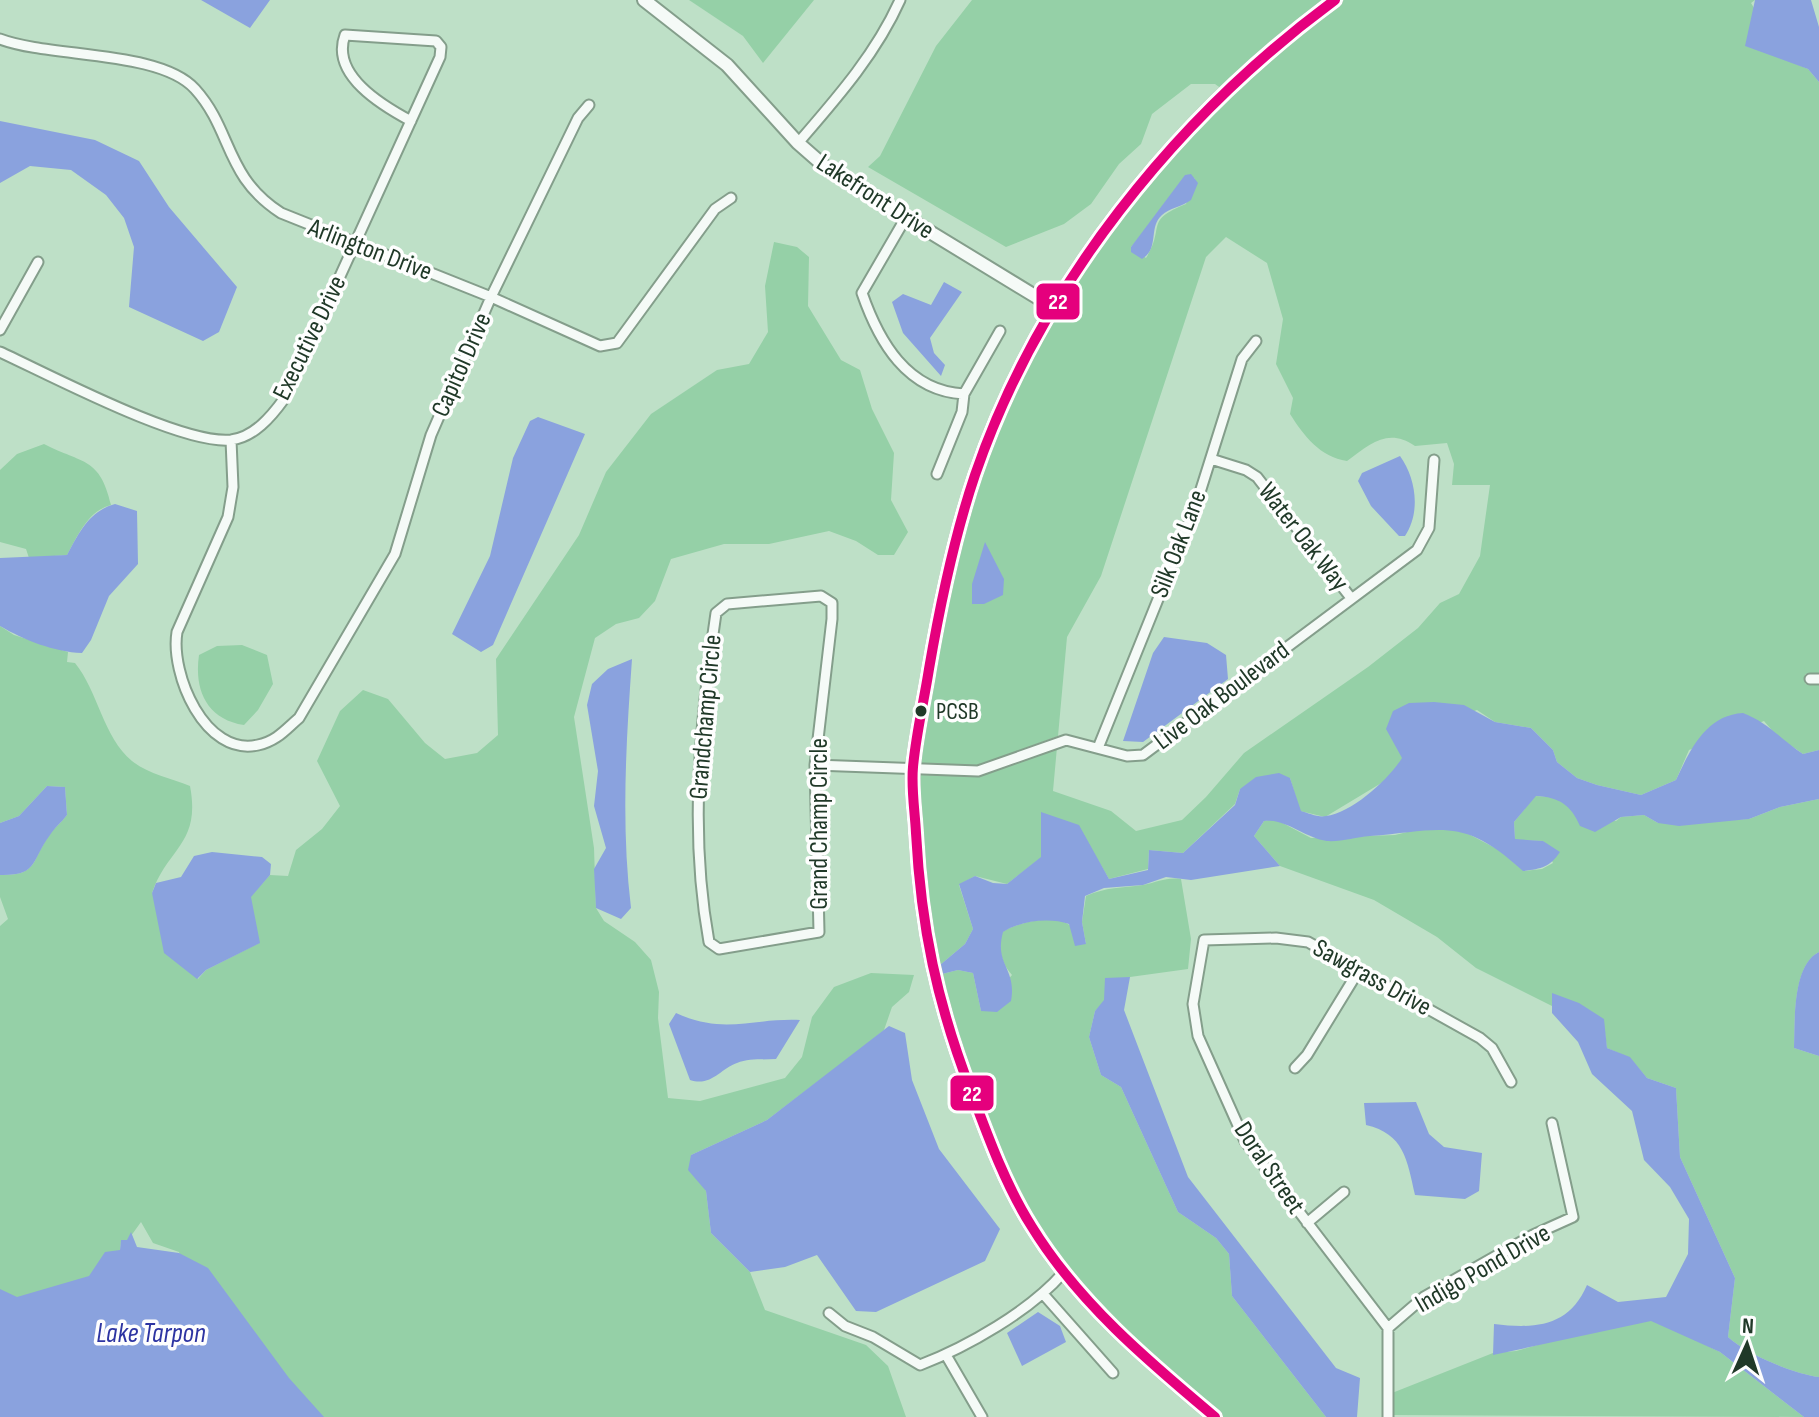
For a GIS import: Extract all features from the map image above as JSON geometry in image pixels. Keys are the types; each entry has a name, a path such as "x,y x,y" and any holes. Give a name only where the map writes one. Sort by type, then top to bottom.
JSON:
{"street":[{"name":"Lakefront Drive","path":"644,0 727,65 798,143 853,188 1053,307"},
{"path":"798,143 845,89 891,20 900,0"},
{"path":"1215,1417 1142,1356 1063,1273 1023,1210 989,1140 946,1025 929,959 919,898 912,770 937,625 974,478 998,418 1053,307 1116,217 1199,119 1282,42 1335,0"},
{"name":"Executive Drive","path":"231,440 265,423 284,399 355,244 411,121 440,57 441,47 436,41 393,41 353,33 345,35 342,42 347,65 367,94 411,121"},
{"name":"Arlington Drive","path":"0,39 152,66 177,76 194,88 211,113 241,177 264,203 303,225 491,297 610,347 617,343 715,209 731,198"},
{"name":"Capitol Drive","path":"231,440 233,487 228,517 177,632 175,645 180,683 192,707 229,742 254,747 272,741 299,718 395,554 431,435 491,297 578,118 589,105"},
{"path":"905,219 862,293 870,317 897,362 916,380 949,393 964,394"},
{"path":"0,330 38,262"},
{"path":"937,474 962,412 964,394 1000,331"},
{"name":"Silk Oak Lane","path":"1098,748 1196,505 1242,359 1256,341"},
{"path":"0,352 150,419 206,440 231,440"},
{"name":"Water Oak Way","path":"1211,459 1246,470 1257,477 1351,598"},
{"name":"Live Oak Boulevard","path":"815,765 978,771 1066,740 1127,756 1151,751 1424,541 1429,528 1434,460"},
{"name":"Grandchamp Circle","path":"709,942 700,897 697,786 701,716 716,613 727,604 785,599 821,596 832,603"},
{"name":"Grand Champ Circle","path":"709,942 719,949 818,935 815,765 832,603"},
{"name":"Sawgrass Drive","path":"1204,940 1293,938 1308,942 1480,1038 1492,1048 1511,1082"},
{"name":"Doral Street","path":"1204,940 1193,1004 1198,1036 1245,1141 1388,1328"},
{"path":"1295,1068 1307,1055 1359,970"},
{"name":"Indigo Pond Drive","path":"1388,1417 1388,1328 1424,1297 1533,1235 1573,1217 1552,1123"},
{"path":"1307,1223 1344,1192"},
{"path":"829,1313 845,1326 886,1344 910,1362 920,1365 946,1355 1044,1295 1063,1273"},
{"path":"1044,1295 1113,1373"},
{"path":"946,1355 982,1417"}],"green space":[{"path":"689,0 814,0 763,63 743,36"},
{"path":"972,0 1327,0 1222,89 1215,84 1191,84 1152,114 1141,144 1119,164 1091,204 1064,224 1006,247 868,167 880,156 936,46"},
{"path":"1344,0 1755,0 1751,3 1785,59 1808,69 1819,82 1819,674 1805,674 1805,684 1819,685 1819,750 1803,754 1776,735 1764,721 1689,750 1676,780 1641,795 1577,778 1557,762 1553,750 1531,728 1495,722 1477,710 1394,740 1403,758 1388,779 1325,817 1300,811 1290,778 1240,789 1235,804 1183,853 1149,850 1148,869 1109,879 1092,850 1041,813 1042,857 1007,884 975,876 959,885 973,929 965,944 940,965 942,974 958,970 973,973 981,1011 1012,975 1001,955 1002,932 1025,923 1061,921 1068,924 1086,944 1082,922 1086,896 1107,889 1181,879 1191,939 1188,969 1130,977 1095,1011 1089,1037 1101,1075 1121,1087 1178,1212 1216,1238 1229,1254 1232,1296 1326,1417 1223,1417 1141,1345 1083,1288 1040,1232 1016,1189 974,1090 942,987 924,896 917,775 979,776 1057,747 1053,791 1111,811 1136,831 1182,820 1244,753 1368,667 1418,628 1440,603 1459,594 1480,556 1490,485 1452,485 1454,464 1447,443 1415,446 1405,440 1388,438 1372,444 1347,461 1321,450 1301,430 1290,414 1293,398 1276,364 1283,319 1267,263 1226,237 1206,257 1101,576 1067,637 1058,736 977,766 918,765 943,621 968,515 1005,409 1038,341 1078,275 1124,212 1174,153 1228,98","holes":["1195,178 1186,204 1160,220 1146,258 1131,247"]},
{"path":"774,242 797,247 809,257 808,306 841,360 860,370 872,409 894,453 891,500 908,532 894,555 878,555 856,541 829,531 769,544 724,544 671,559 655,601 639,618 616,624 595,638 574,717 594,848 596,908 604,921 635,942 651,960 659,992 658,1018 668,1098 700,1101 785,1078 802,1057 812,1017 834,987 871,973 914,975 909,992 892,1007 884,1030 866,1045 767,1120 691,1155 706,1191 711,1233 750,1272 765,1310 866,1345 888,1366 906,1417 320,1417 183,1263 179,1252 153,1243 141,1222 128,1240 121,1241 119,1261 96,1276 0,1303 0,926 8,919 0,897 0,875 13,875 28,869 50,834 67,815 65,787 47,786 19,816 0,823 0,626 14,635 68,652 67,662 75,663 83,674 107,727 122,751 145,769 190,786 191,821 187,833 152,893 198,979 206,970 259,943 250,897 270,875 288,876 296,850 322,829 340,806 317,761 340,711 363,690 388,699 425,743 445,759 477,753 498,735 496,659 579,535 606,472 651,414 717,370 749,364 768,332 765,286"},
{"path":"44,444 79,459 95,470 107,489 111,505 90,518 67,555 29,558 26,549 0,542 0,470 17,454"},
{"path":"242,645 267,655 273,684 258,710 244,725 231,722 212,709 201,691 198,668 199,655 217,646"},
{"path":"1535,796 1551,797 1616,821 1621,817 1644,815 1658,823 1749,819 1780,807 1819,799 1819,952 1810,959 1799,982 1794,1048 1819,1056 1819,1377 1771,1362 1728,1337 1735,1278 1680,1157 1676,1088 1647,1078 1630,1058 1607,1048 1603,1019 1552,994 1552,1006 1476,968 1437,937 1374,900 1280,866 1254,836 1264,821 1275,819 1311,838 1395,835 1427,827 1459,829 1499,850 1524,871 1542,869 1553,863 1543,841 1515,840 1514,822"},
{"path":"1645,1315 1720,1352 1804,1417 1393,1415 1392,1393 1493,1353 1516,1351"}],"water":[{"path":"201,0 270,0 250,28"},
{"path":"1755,0 1811,0 1819,27 1819,82 1808,69 1745,46"},
{"path":"0,121 95,140 139,161 169,207 237,287 219,332 203,341 129,307 134,247 124,218 106,195 71,170 30,166 0,183"},
{"path":"1191,174 1198,183 1191,200 1158,220 1151,249 1142,259 1131,252 1131,247 1185,175"},
{"path":"944,282 962,292 930,338 934,353 945,365 941,376 903,333 892,302 903,294 931,305"},
{"path":"538,417 585,434 493,645 481,652 452,634 490,556 513,458 530,421"},
{"path":"1400,456 1410,474 1415,506 1405,536 1399,536 1371,506 1358,481 1362,473"},
{"path":"115,504 137,511 138,564 109,596 91,640 82,653 40,644 0,626 0,558 67,555 92,517"},
{"path":"985,542 1004,579 1003,595 984,604 972,604 972,584"},
{"path":"1164,637 1207,643 1226,655 1228,679 1143,742 1123,741 1153,653"},
{"path":"632,659 625,815 631,908 621,919 596,908 594,869 606,848 594,806 598,771 587,705 592,684 608,669"},
{"path":"1409,703 1464,705 1495,722 1531,728 1553,750 1557,762 1577,778 1641,795 1676,780 1687,757 1709,727 1730,715 1743,713 1767,726 1803,754 1819,750 1819,799 1780,807 1749,819 1679,826 1658,823 1644,815 1621,817 1595,832 1580,826 1573,813 1563,804 1536,796 1514,822 1515,839 1543,841 1560,852 1544,866 1523,871 1484,841 1467,834 1435,830 1327,841 1280,822 1264,821 1254,836 1280,866 1191,880 1166,877 1143,885 1104,888 1085,896 1082,922 1086,944 1075,946 1069,924 1061,922 1035,921 1003,932 1001,952 1012,990 1011,1001 997,1012 981,1011 973,973 958,970 942,974 940,965 965,944 973,929 959,884 975,876 993,883 1007,884 1041,857 1041,812 1079,825 1109,879 1148,870 1149,850 1183,853 1235,805 1240,789 1256,777 1279,773 1290,778 1301,811 1323,816 1347,809 1379,785 1402,758 1386,729 1393,711"},
{"path":"47,786 65,787 67,815 28,869 13,875 0,875 0,823 19,816"},
{"path":"212,852 262,857 271,864 270,875 251,897 260,943 206,970 197,979 164,953 152,893 156,883 181,877 194,856"},
{"path":"1819,952 1819,1056 1794,1048 1799,981 1810,959"},
{"path":"1130,977 1124,1010 1188,1177 1336,1368 1360,1378 1357,1417 1326,1417 1232,1296 1229,1254 1216,1238 1178,1212 1121,1087 1101,1075 1089,1037 1095,1011 1104,1000 1105,978"},
{"path":"1552,993 1579,1003 1604,1019 1607,1048 1630,1057 1647,1078 1676,1088 1680,1157 1735,1278 1728,1337 1771,1362 1819,1377 1819,1417 1804,1417 1720,1352 1651,1321 1493,1355 1494,1324 1523,1326 1549,1322 1571,1310 1587,1285 1618,1302 1666,1297 1688,1254 1689,1219 1670,1187 1644,1160 1632,1111 1592,1074 1578,1042 1552,1013"},
{"path":"676,1013 693,1020 723,1024 800,1020 776,1059 742,1061 710,1079 697,1082 690,1080 669,1024"},
{"path":"889,1026 905,1033 912,1080 939,1149 1000,1229 985,1261 876,1312 856,1311 817,1255 785,1267 750,1272 711,1233 706,1191 688,1170 691,1155 767,1120"},
{"path":"1416,1102 1429,1134 1444,1147 1482,1153 1479,1191 1465,1199 1415,1195 1402,1150 1389,1135 1366,1125 1364,1103"},
{"name":"Lake Tarpon","path":"131,1232 137,1247 179,1253 208,1268 289,1378 324,1417 0,1417 0,1289 17,1297 89,1276 105,1252 120,1250 121,1240 127,1240"},
{"path":"1038,1312 1060,1326 1066,1342 1022,1366 1007,1333"}],"transit line":[{"name":"22","path":"1215,1417 1140,1352 1092,1305 1050,1254 1006,1178 959,1059 940,995 922,901 913,767 938,620 960,522 1003,405 1036,338 1075,273 1119,211 1168,152 1220,97 1335,0"}],"place":[{"name":"PCSB","path":"921,711"}]}
